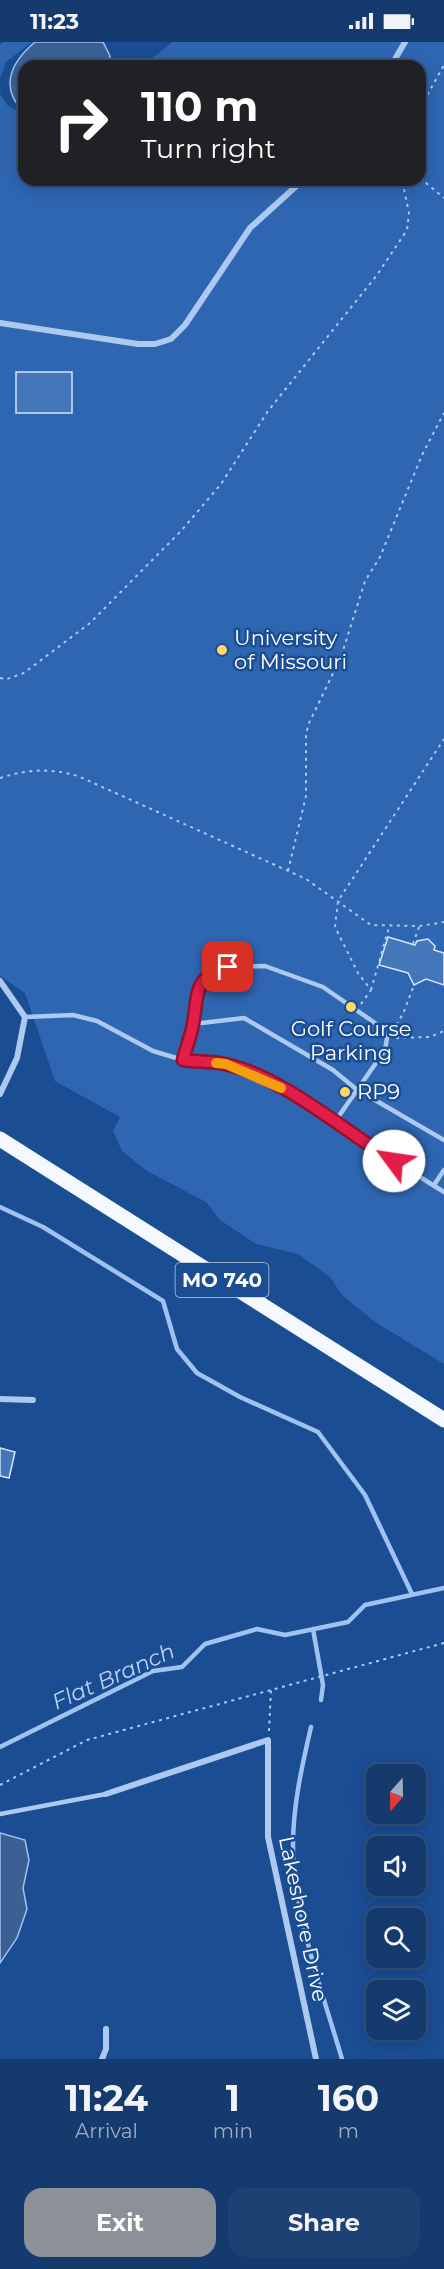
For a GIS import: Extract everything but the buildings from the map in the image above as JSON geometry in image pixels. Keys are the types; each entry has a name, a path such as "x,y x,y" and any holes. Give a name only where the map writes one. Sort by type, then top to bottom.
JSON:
{"main road":[{"name":"MO 740","path":"0,1139 444,1420"}],"street":[{"path":"394,60 405,42"},
{"path":"0,323 138,344 155,344 171,339 185,325 250,228 296,186"},
{"path":"0,981 25,1017 17,1058 0,1094"},
{"path":"0,1399 33,1400"},
{"path":"106,1794 268,1740"},
{"name":"Lakeshore Drive","path":"268,1740 268,1837 316,2059"},
{"path":"102,2059 106,2049 106,2029"}],"lane":[{"path":"183,1060 193,1024 197,989 208,973 228,967 265,966 323,987 375,1023 387,1038 385,1050 334,1123"},
{"path":"25,1017 73,1015 97,1020 153,1051 183,1060 226,1064 260,1078 289,1092 444,1192"},
{"path":"193,1024 244,1018 333,1070 356,1089 444,1140"},
{"path":"434,1185 444,1170"},
{"path":"0,1814 106,1794"}],"path":[{"path":"426,97 444,64"},
{"path":"426,183 444,198"},
{"path":"0,678 8,679 24,673 112,604 181,531 221,484 268,411 377,275 407,230 409,213 403,186"},
{"path":"288,871 306,796 306,734 309,723 341,657 366,581 380,557 422,455 444,413"},
{"path":"370,990 358,973 335,927 338,902 444,739"},
{"path":"0,778 28,770 47,769 78,776 306,879 371,925 420,926 444,922"},
{"path":"413,944 420,926"},
{"path":"357,1010 370,990 389,927"},
{"path":"387,1038 403,1014 414,985"},
{"path":"387,1038 415,1039 444,1030"},
{"path":"0,1785 87,1740 444,1643"},
{"path":"268,1740 271,1690"}],"shaded area":[{"path":"3,42 32,42 6,62 0,78 0,45"},
{"path":"35,42 103,42 110,56 109,60 18,60"},
{"name":"University of Missouri","path":"173,42 444,42 444,1364 375,1322 342,1295 330,1277 298,1254 256,1244 220,1220 206,1202 147,1171 122,1151 113,1131 120,1117 55,1081 25,993 0,976 0,94 8,106 18,111 18,186 426,186 426,60 150,60"},
{"path":"18,61 18,104 10,86"},
{"path":"0,1833 25,1840 29,1860 23,1888 27,1909 17,1938 0,1963"}],"waterway":[{"path":"0,1207 43,1227 163,1301 177,1349 197,1373 240,1397 318,1432 365,1495 412,1594"},
{"name":"Flat Branch","path":"0,1747 153,1671 182,1667 205,1644 257,1629 285,1635 348,1622 365,1605 444,1588"},
{"path":"313,1629 323,1685 321,1700"},
{"path":"311,1727 296,1800 294,1871 310,1953 342,2059"}],"slow traffic":[{"path":"216,1063 226,1064 281,1088"}],"place":[{"name":"University of Missouri","path":"222,650"},
{"name":"Golf Course Parking","path":"351,1007"},
{"name":"RP9","path":"345,1092"}],"route":[{"path":"228,967 208,973 197,989 193,1024 183,1060 226,1064 260,1078 289,1092 394,1161"}]}
